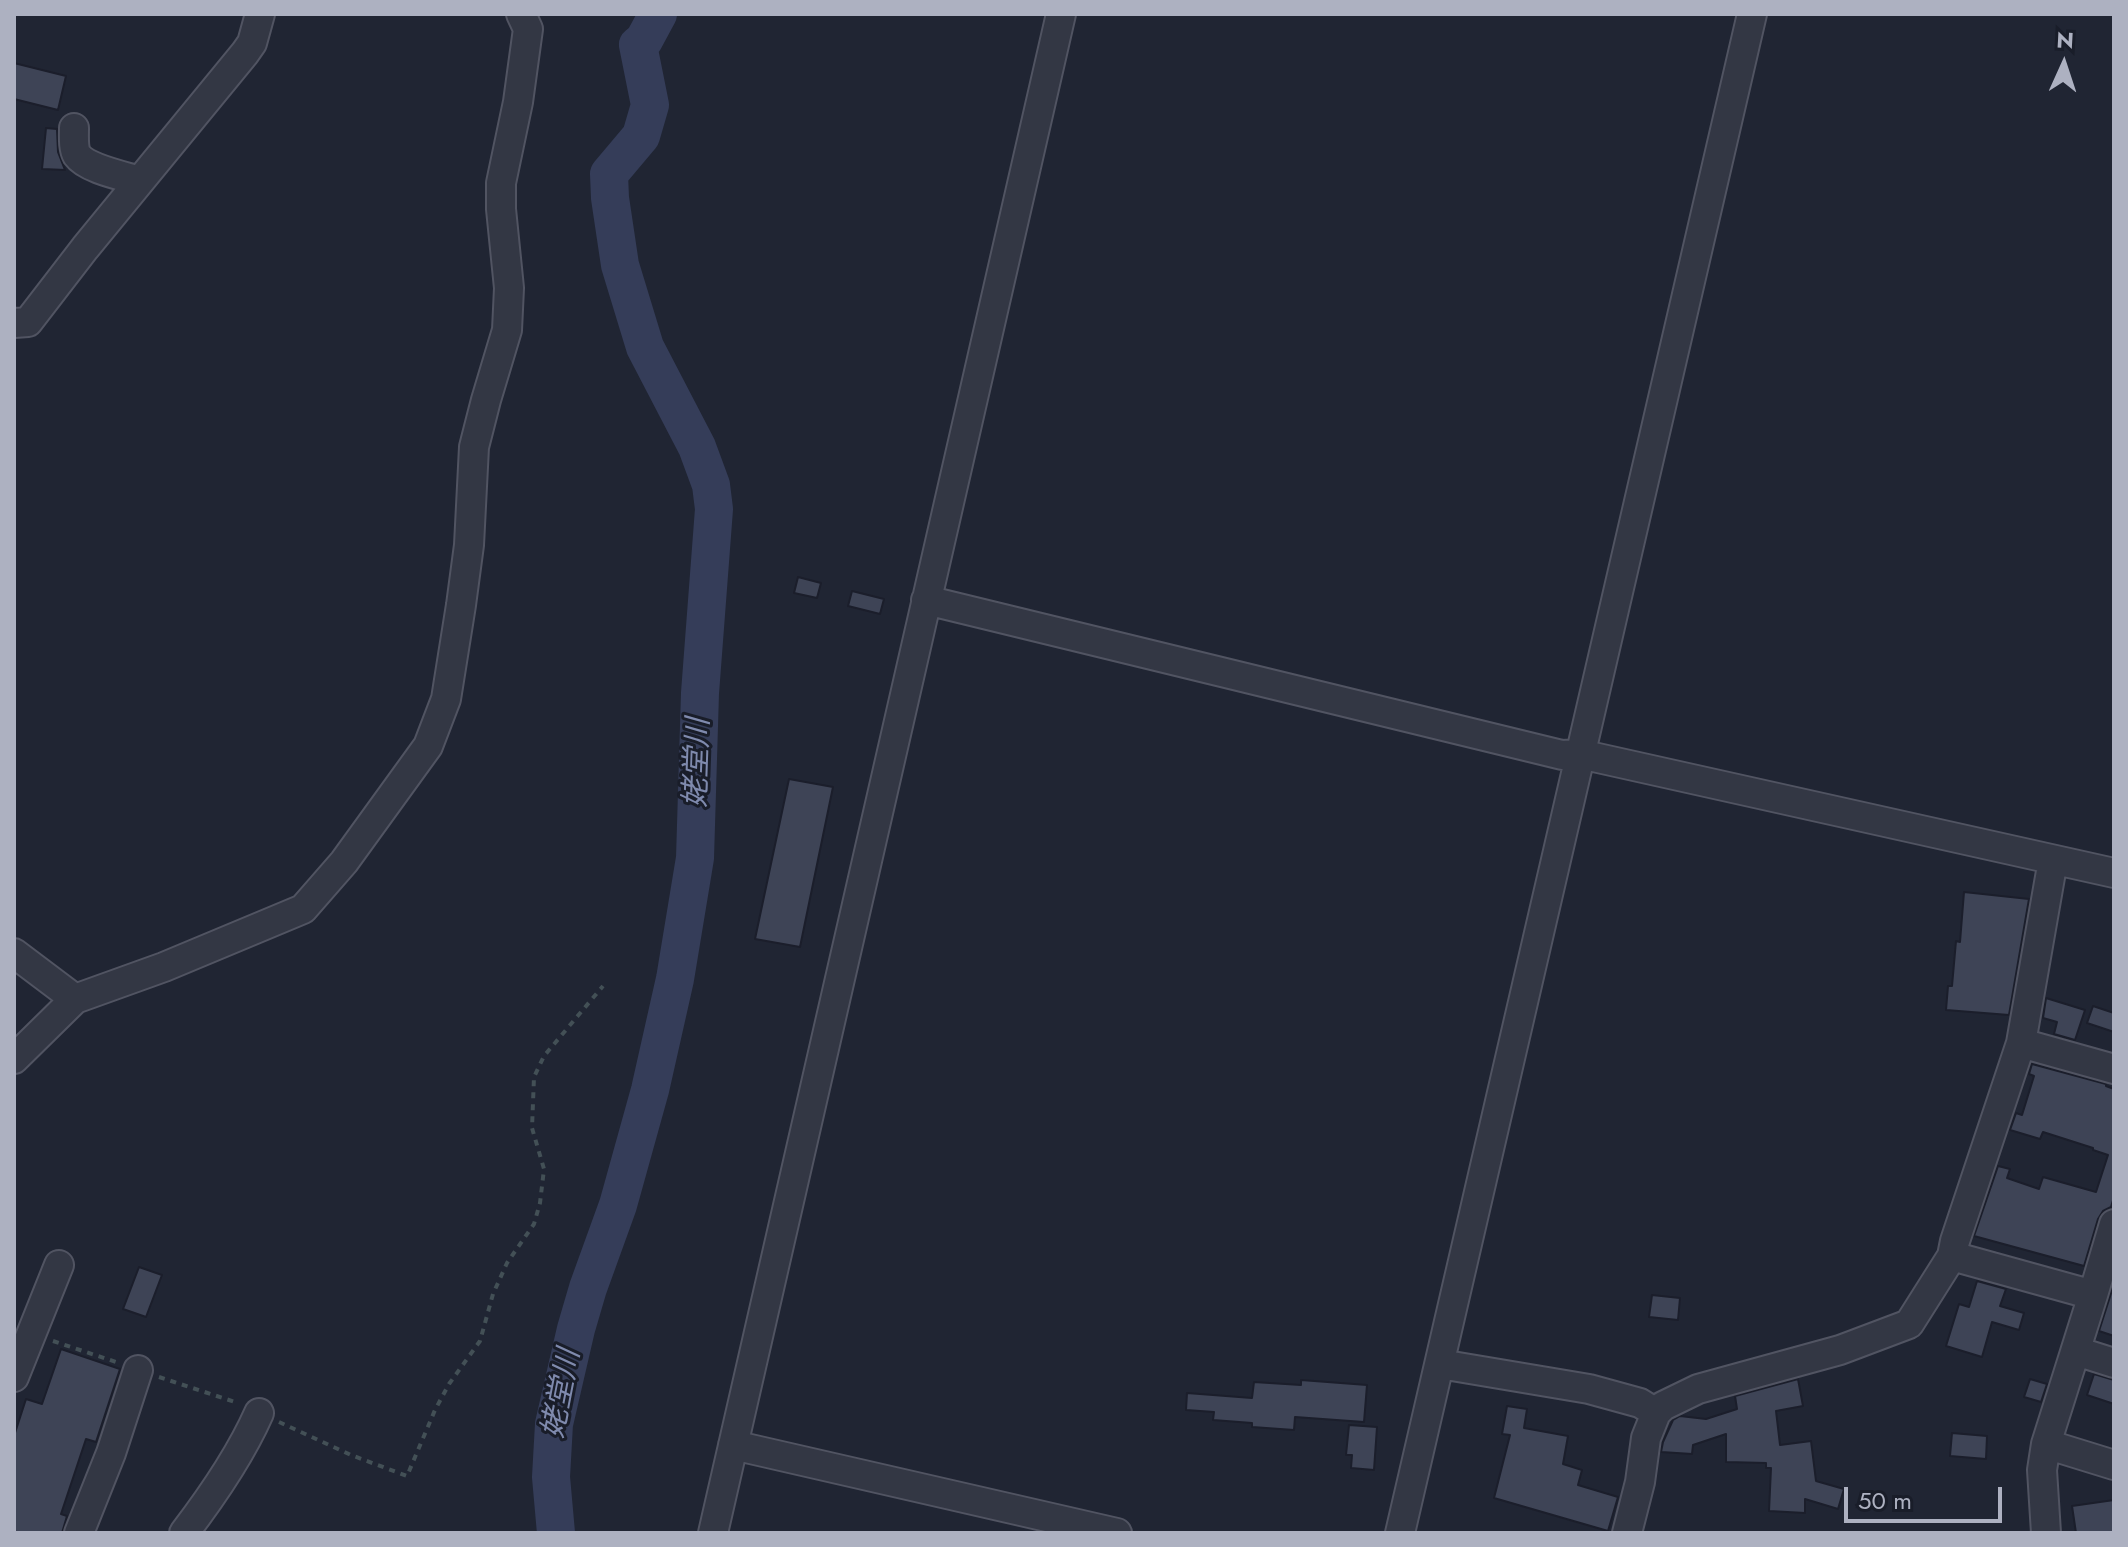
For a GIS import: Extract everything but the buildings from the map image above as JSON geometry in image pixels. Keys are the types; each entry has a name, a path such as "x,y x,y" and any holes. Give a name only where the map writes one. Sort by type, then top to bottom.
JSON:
{"street":[{"path":"14,323 28,322 245,53 252,43 260,14"},
{"path":"14,1059 75,999 164,967 303,909 344,862 428,746 446,699 461,605 469,545 474,447 507,330 509,288 501,183 518,102 528,29 521,14"},
{"path":"713,1533 1061,14"},
{"path":"1400,1533 1752,14"},
{"path":"74,128 77,154 84,161 140,181"},
{"path":"926,600 1562,755 1580,754 2114,873"},
{"path":"1627,1533 1640,1482 1646,1438 1656,1413 1663,1406 1698,1389 1840,1350 1909,1324 1952,1256 2021,1043 2053,860"},
{"path":"14,953 75,999"},
{"path":"2021,1043 2114,1069"},
{"path":"2046,1533 2042,1470 2046,1444 2112,1238"},
{"path":"1952,1256 2093,1295"},
{"path":"14,1377 59,1265"},
{"path":"2076,1351 2114,1363"},
{"path":"1440,1364 1589,1389 1640,1403 1656,1413"},
{"path":"79,1533 111,1453 138,1370"},
{"path":"184,1533 213,1494 259,1413"},
{"path":"2046,1444 2114,1465"},
{"path":"733,1445 1117,1533"}],"path":[{"path":"31,1334 237,1403 351,1455 407,1476 449,1384 480,1341 493,1294 507,1263 534,1224 544,1169 532,1128 534,1077 544,1056 603,986"}],"waterway":[{"name":"姥堂川","path":"556,1533 551,1477 554,1424 576,1329 618,1205 650,1090 675,979 695,858 700,693 714,509 711,485 697,447 645,347 620,265 610,198 609,174 641,136 650,105 638,45 658,14"}]}
